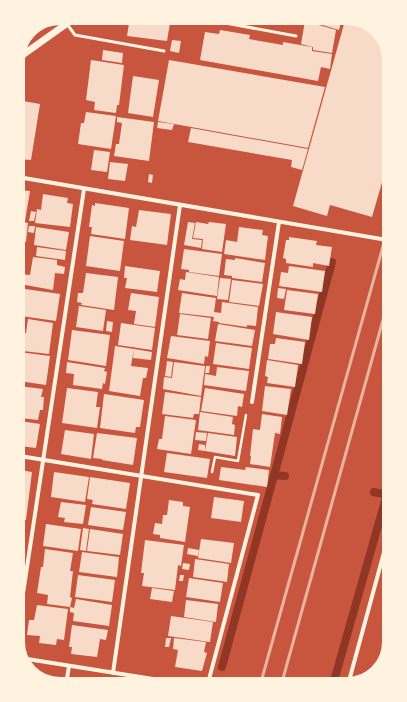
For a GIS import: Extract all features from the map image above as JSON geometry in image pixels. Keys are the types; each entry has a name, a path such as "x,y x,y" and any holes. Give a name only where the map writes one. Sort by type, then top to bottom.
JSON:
{"street":[{"path":"25,53 67,24"},
{"path":"24,178 383,239"},
{"path":"24,587 84,189"},
{"path":"113,673 180,205"},
{"path":"252,402 279,222"},
{"path":"24,457 258,495 209,678"},
{"path":"350,678 383,556"},
{"path":"29,659 146,678"},
{"path":"67,678 69,666"}],"lane":[{"path":"67,24 75,36 164,51"},
{"path":"231,24 296,36"}],"path":[{"path":"210,487 215,457 238,461 247,406 252,402"}],"building":[{"path":"129,24 170,24 167,41 127,36"},
{"path":"304,24 315,24 336,30 332,53 313,50 313,47 301,44"},
{"path":"319,24 340,24 339,30"},
{"path":"344,24 359,26 374,36 383,55 383,179 372,217 330,205 327,216 293,206"},
{"path":"220,30 250,35 249,39 283,45 283,42 312,47 312,51 332,54 330,69 321,67 318,81 200,60 205,32 219,34"},
{"path":"172,40 181,41 179,53 170,51"},
{"path":"103,50 123,53 122,63 102,60"},
{"path":"91,60 124,65 119,105 117,105 116,113 94,110 95,102 86,100"},
{"path":"169,60 325,87 308,148 158,121"},
{"path":"133,76 159,80 153,117 128,113"},
{"path":"24,101 40,104 31,160 24,159"},
{"path":"86,112 116,116 111,149 78,144 81,123 84,123"},
{"path":"117,117 154,122 149,161 114,156 116,144 119,144 122,123 117,122"},
{"path":"158,122 174,124 172,130 157,128"},
{"path":"191,128 308,149 302,170 291,167 292,160 188,142"},
{"path":"94,150 110,152 107,172 91,170"},
{"path":"110,162 128,164 125,181 108,179"},
{"path":"149,174 153,175 152,183 148,182"},
{"path":"24,190 30,191 24,221"},
{"path":"43,194 68,198 67,203 73,204 70,227 35,223 37,209 41,210"},
{"path":"95,203 129,208 125,239 91,234 92,227 89,227 92,205 95,206"},
{"path":"139,210 171,214 167,245 130,240 132,226 136,227"},
{"path":"31,211 36,212 34,221 29,221"},
{"path":"24,222 28,223 26,242 24,242"},
{"path":"188,222 195,223 192,239 202,240 201,248 184,245"},
{"path":"196,222 226,224 222,252 202,249 203,239 193,238"},
{"path":"29,226 35,226 34,233 28,232"},
{"path":"36,227 69,232 66,250 34,245"},
{"path":"239,227 263,230 262,235 268,236 265,260 224,254 226,240 237,242"},
{"path":"90,236 124,241 120,271 86,266"},
{"path":"289,237 317,241 316,245 332,247 329,266 313,263 313,267 286,263 286,259 283,258 286,240 289,240"},
{"path":"37,247 66,251 65,260 36,256"},
{"path":"184,249 222,254 219,276 189,272 189,270 181,269"},
{"path":"33,257 57,260 57,265 65,267 64,274 55,273 53,290 24,285 24,274 30,275"},
{"path":"235,258 265,263 262,282 232,278 232,276 224,275 226,259 235,260"},
{"path":"125,266 160,271 157,292 125,288 127,278 124,278"},
{"path":"289,266 325,271 322,292 279,286 281,272 288,273"},
{"path":"186,272 219,277 217,296 178,290 180,279 185,280"},
{"path":"86,273 118,277 114,310 81,305 82,303 77,302 78,293 83,293"},
{"path":"220,278 231,279 228,300 217,299"},
{"path":"232,280 263,284 259,306 229,302"},
{"path":"278,288 286,289 284,299 277,298"},
{"path":"25,289 60,294 56,321 24,316"},
{"path":"287,290 318,294 315,314 284,310"},
{"path":"131,293 159,297 155,327 134,324 136,311 128,310"},
{"path":"182,293 216,298 214,312 221,313 222,302 258,307 256,326 247,325 247,327 219,323 213,321 214,317 179,313"},
{"path":"79,306 106,310 103,331 76,327"},
{"path":"276,312 312,317 309,340 273,334"},
{"path":"180,314 211,318 208,339 177,335"},
{"path":"28,319 53,323 49,354 24,351 24,333 26,333"},
{"path":"107,321 113,322 112,332 106,331"},
{"path":"121,323 155,328 152,350 118,345"},
{"path":"218,324 255,330 252,346 215,341"},
{"path":"72,330 110,335 106,366 68,360"},
{"path":"171,336 210,341 208,357 205,356 204,364 167,358"},
{"path":"276,338 305,342 302,364 268,359 270,344 275,344"},
{"path":"216,343 252,348 249,369 213,364"},
{"path":"115,346 134,349 131,366 148,368 146,378 143,378 140,396 109,391"},
{"path":"134,349 152,352 151,360 133,358"},
{"path":"24,353 50,356 46,385 24,382"},
{"path":"267,360 298,365 295,387 267,383 268,377 265,376"},
{"path":"167,361 173,362 171,377 165,376"},
{"path":"67,362 105,368 104,371 107,372 105,384 103,383 102,389 73,385 74,374 66,373"},
{"path":"174,362 205,366 201,396 163,389 164,377 172,378"},
{"path":"206,366 210,366 209,373 205,373"},
{"path":"217,367 249,371 246,391 204,385 205,374 216,376"},
{"path":"265,386 291,389 287,415 262,411"},
{"path":"24,387 43,389 41,397 44,397 43,410 40,410 38,420 24,418"},
{"path":"67,388 98,392 96,407 100,407 97,428 62,423"},
{"path":"205,388 244,394 242,407 238,406 237,416 201,411"},
{"path":"165,392 201,397 199,414 194,414 193,418 162,414"},
{"path":"104,394 144,400 140,427 136,427 135,433 100,428"},
{"path":"200,412 233,417 232,424 235,425 234,435 198,430"},
{"path":"262,414 282,417 280,434 275,433 270,467 250,464 253,429 260,430"},
{"path":"165,416 196,420 191,454 157,449 159,439 162,439"},
{"path":"24,422 40,424 36,448 24,446"},
{"path":"65,430 94,434 91,459 61,454"},
{"path":"196,432 207,433 206,441 195,440"},
{"path":"97,433 137,438 133,465 93,458"},
{"path":"208,433 237,437 235,456 205,451"},
{"path":"199,444 205,445 205,451 198,450"},
{"path":"167,453 210,459 207,478 164,472"},
{"path":"221,467 245,470 246,467 269,470 267,487 219,480"},
{"path":"24,471 32,472 26,520 24,520"},
{"path":"54,472 89,477 85,502 51,497"},
{"path":"90,477 130,483 126,509 92,504 93,500 87,499"},
{"path":"214,497 244,501 241,522 211,518"},
{"path":"169,500 183,502 183,506 190,507 185,542 160,538 160,535 153,534 155,523 162,524 163,515 167,515"},
{"path":"61,502 86,505 83,524 64,522 65,518 58,517"},
{"path":"91,507 126,512 123,530 88,525"},
{"path":"46,524 81,529 78,551 43,546"},
{"path":"83,528 89,529 86,551 80,550"},
{"path":"90,529 123,534 120,555 87,551"},
{"path":"201,539 234,543 231,563 198,558"},
{"path":"145,540 184,545 181,566 178,565 175,590 142,586 144,573 141,573"},
{"path":"188,548 199,550 198,556 187,554"},
{"path":"45,549 73,553 70,571 73,571 70,597 72,598 70,607 47,604 48,595 37,593 41,567 43,567"},
{"path":"82,552 119,557 117,577 79,572"},
{"path":"195,559 229,564 227,582 193,577"},
{"path":"183,563 190,564 189,570 182,569"},
{"path":"78,575 115,580 112,602 75,597"},
{"path":"180,575 184,575 183,581 179,581"},
{"path":"189,578 223,583 220,602 186,597"},
{"path":"152,588 174,591 172,602 150,599"},
{"path":"76,599 112,605 109,626 73,621 74,613 70,612 70,607 74,608"},
{"path":"186,600 218,604 216,622 184,617"},
{"path":"37,605 68,609 64,640 57,639 56,645 39,643 40,636 27,635 29,620 34,620"},
{"path":"171,616 213,622 210,642 168,636"},
{"path":"72,625 108,630 106,640 100,639 97,657 71,654 72,647 69,647"},
{"path":"166,638 171,638 169,647 165,647"},
{"path":"174,638 206,642 204,652 207,653 202,671 175,667 178,650 173,649"}],"waterway":[{"path":"222,667 332,262"},
{"path":"274,475 285,476"},
{"path":"374,492 383,494"},
{"path":"335,678 383,508"}],"railway":[{"path":"262,678 383,246"},
{"path":"283,678 383,320"}]}
